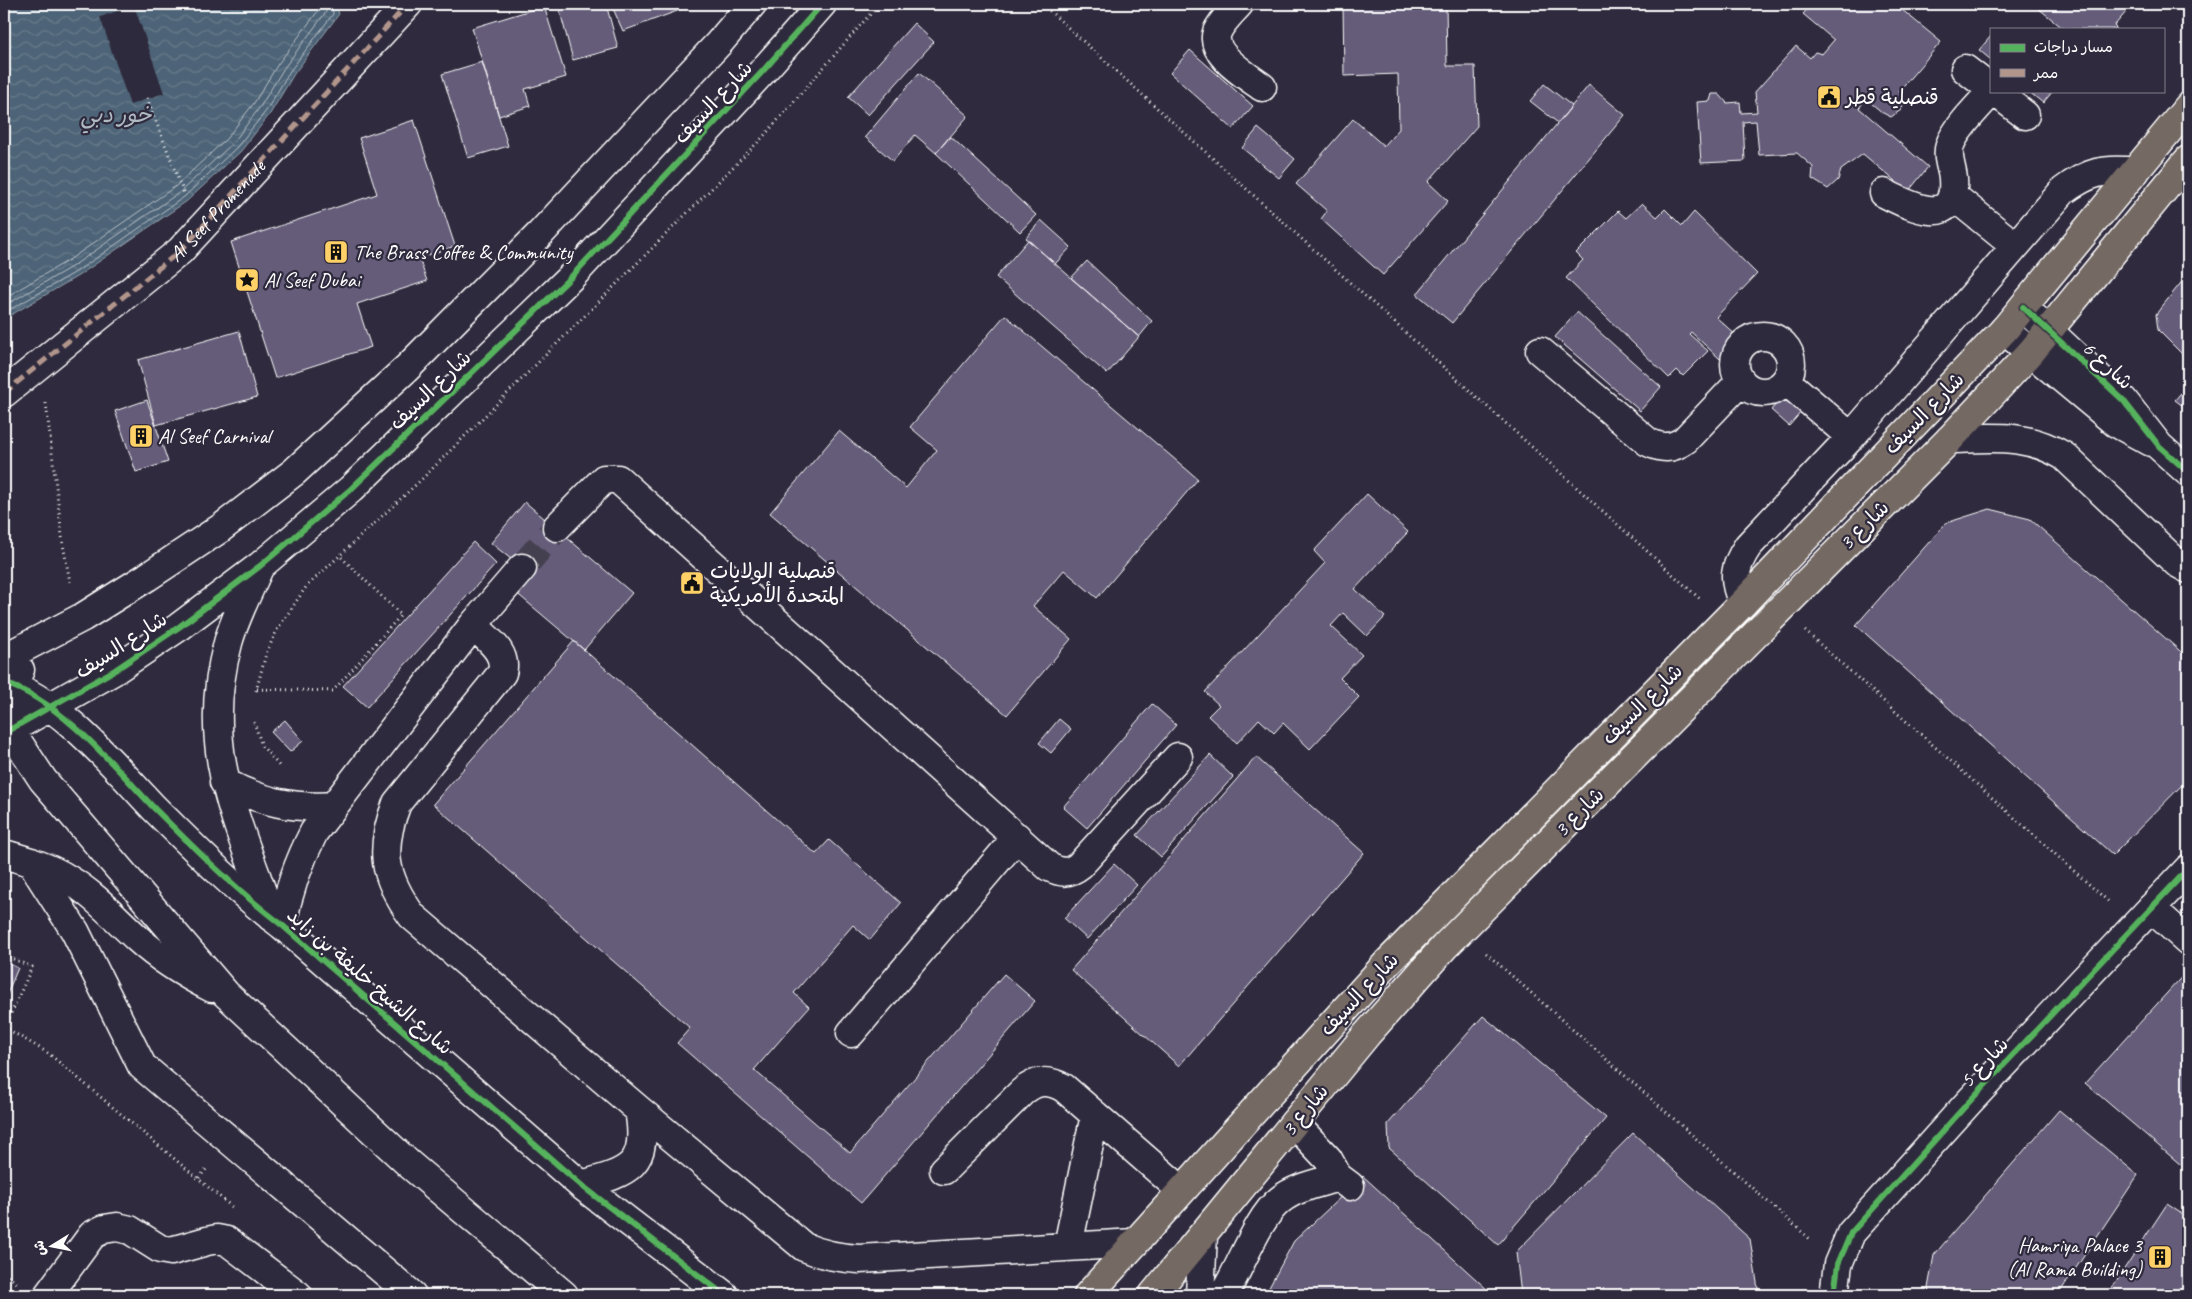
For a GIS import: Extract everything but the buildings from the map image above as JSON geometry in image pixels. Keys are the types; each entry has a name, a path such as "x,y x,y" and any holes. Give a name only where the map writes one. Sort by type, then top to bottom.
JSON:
{"main road":[{"name":"شارع السيف","path":"1088,1295 1387,963 1734,612 2004,330 2188,107"},
{"path":"2031,352 2188,160"},
{"name":"شارع 3","path":"1153,1295 1374,1026 1461,931 1950,438 2031,352"}],"street":[{"name":"Al Seef Promenade","path":"4,393 180,251 408,4"},
{"name":"شارع السيف","path":"4,658 83,618 147,578 221,528 294,472 407,368 534,241 719,43 752,4"},
{"name":"شارع السيف","path":"7,732 115,670 179,627 260,566 351,489 572,276 762,72 822,4"},
{"path":"1239,4 1216,34 1218,51 1262,87"},
{"path":"1965,69 1990,88"},
{"path":"1884,193 1918,209 1929,211 1938,210 1946,206 1952,195 1953,180 1948,154 1950,143 1990,92"},
{"path":"1995,92 2025,115"},
{"path":"1734,612 1735,574 1739,559 1748,546 1851,437 2063,191 2079,180 2097,172 2116,170 2135,172"},
{"path":"1952,195 2015,246"},
{"name":"شارع 6","path":"2023,307 2129,407 2159,446 2188,472"},
{"name":"شارع 6","path":"2004,330 2116,423 2159,446"},
{"path":"1757,336 1769,337 1779,341 1787,349 1791,360 1791,371 1786,381 1778,388 1768,392 1758,392 1748,388 1740,381 1736,371 1735,360 1739,349 1747,341 1757,336"},
{"path":"1540,351 1648,442 1658,447 1677,446 1685,440 1740,381"},
{"path":"1786,381 1851,437"},
{"path":"1950,438 2024,439 2052,449 2064,456 2177,563 2188,569"},
{"path":"557,527 604,479 618,478 1049,866 1057,871 1066,872 1074,870 1178,757"},
{"path":"260,566 240,610 228,643 217,714 219,751 224,782 276,921"},
{"path":"276,921 299,861 314,832 473,625 522,568"},
{"path":"473,625 502,656 504,664 502,673 397,803 388,826 385,850 388,874 398,896 412,916 639,1110 804,1247 840,1258 859,1259 1135,1243"},
{"path":"44,637 25,659 8,684 7,732 43,780 226,994 409,1164 564,1295"},
{"name":"شارع الشيخ خليفة بن زايد","path":"8,684 32,695 92,744 208,863 581,1185 724,1295"},
{"path":"224,782 244,793 288,806 311,808 334,806"},
{"path":"851,1033 1017,837"},
{"path":"4,854 31,862 68,878 104,905 139,940 165,961 195,979 226,994"},
{"path":"31,862 75,931 142,1066 412,1295"},
{"name":"شارع 5","path":"1834,1295 1838,1264 1851,1233 2142,916 2188,869"},
{"path":"2142,916 2188,941"},
{"path":"944,1170 1032,1084 1042,1081 1054,1082 1064,1088 1181,1190"},
{"path":"581,1185 620,1174 632,1164 641,1150 643,1133 639,1110"},
{"path":"1068,1246 1095,1115"},
{"path":"1223,1295 1242,1264 1271,1208 1293,1192 1344,1182 1328,1159 1294,1123"},
{"path":"48,1295 92,1235 104,1229 117,1227 130,1230 160,1249 171,1251 217,1239 227,1241 298,1295"},
{"path":"1200,1295 1203,1235"}],"path":[{"path":"255,696 266,654 291,608 306,587 424,478 763,137 879,4"},
{"path":"1042,4 1734,612"},
{"path":"148,98 187,201"},
{"path":"41,363 63,544 70,582"},
{"path":"220,689 333,692 401,615 340,556"},
{"path":"1781,609 2142,916"},
{"path":"254,718 262,746 271,758 288,773"},
{"path":"1461,931 1838,1264"},
{"path":"4,955 32,967 4,1027 48,1053 237,1211"}],"water":[{"name":"خور دبي","path":"4,4 336,4 339,14 294,74 270,114 241,151 187,201 78,276 4,319"}],"pier":[{"path":"134,5 164,93 130,105 100,17"}],"tunnel":[{"path":"522,568 557,527"}],"marked path":[{"path":"4,393 180,251 408,4"}],"cycle path":[{"path":"4,733 115,670 179,627 260,566 351,489 572,276 762,72 822,4"},
{"path":"2023,307 2123,400 2159,446 2188,472"},
{"path":"4,683 46,704 66,719 104,755 186,840 249,898 581,1185 724,1295"},
{"path":"1834,1295 1838,1264 1851,1233 1968,1103 2188,869"}],"place":[{"name":"قنصلية قطر","path":"1829,97"},
{"name":"The Brass Coffee & Community","path":"336,252"},
{"name":"Al Seef Dubai","path":"247,280"},
{"name":"Al Seef Carnival","path":"141,436"},
{"name":"قنصلية الولايات المتحدة الأمريكية","path":"692,583"},
{"name":"Hamriya Palace 3 (Al Rama Building)","path":"2160,1257"}]}
